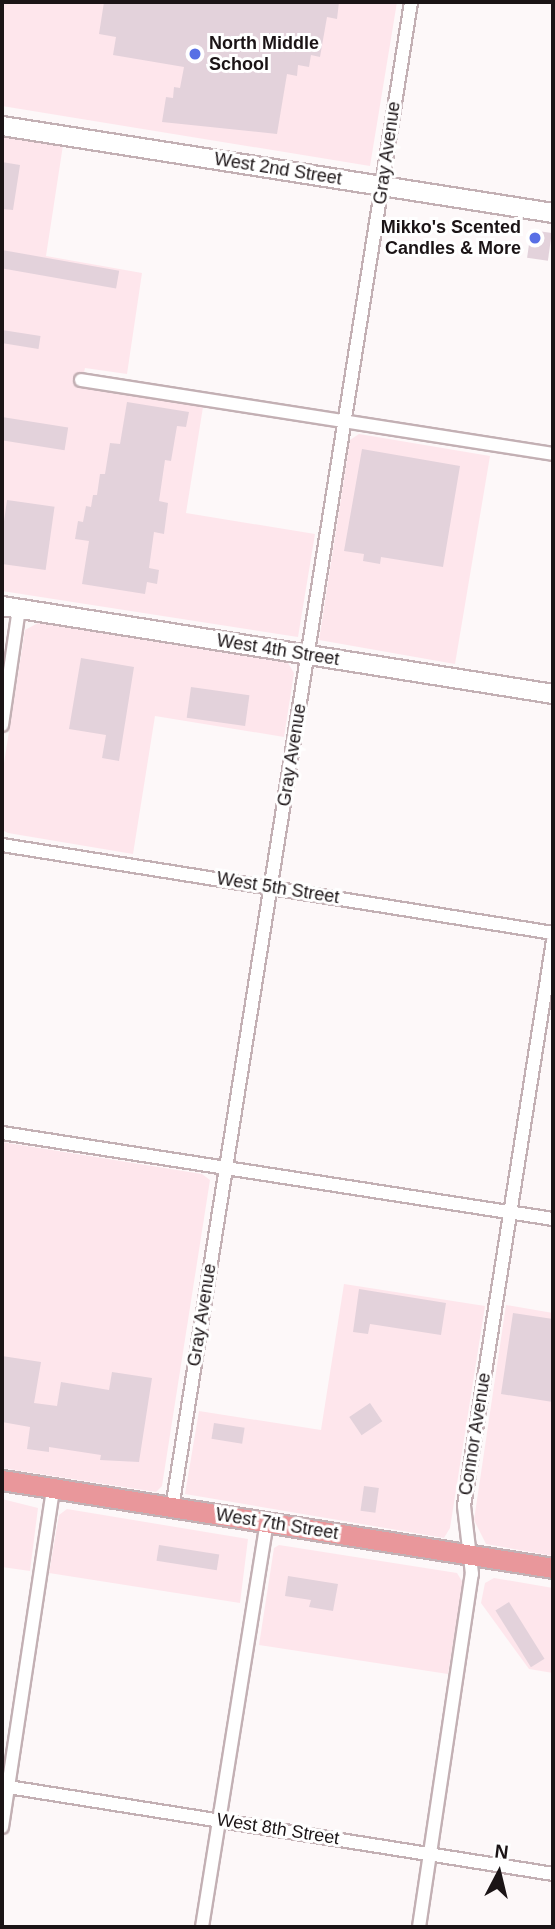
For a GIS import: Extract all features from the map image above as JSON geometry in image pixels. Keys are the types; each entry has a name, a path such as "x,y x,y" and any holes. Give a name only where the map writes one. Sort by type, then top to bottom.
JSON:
{"main road":[{"name":"West 7th Street","path":"2,1480 553,1568"}],"street":[{"name":"Gray Avenue","path":"172,1508 411,2"},
{"name":"West 2nd Street","path":"2,126 553,213"},
{"path":"81,380 553,454"},
{"path":"2,725 11,607"},
{"name":"West 4th Street","path":"11,607 553,694"},
{"name":"West 5th Street","path":"2,845 553,933"},
{"name":"Connor Avenue","path":"419,1927 472,1574 464,1506 553,941"},
{"path":"2,1133 553,1219"},
{"path":"2,1827 5,1787 53,1488"},
{"path":"202,1927 267,1523"},
{"name":"West 8th Street","path":"5,1787 553,1874"}],"shaded area":[{"name":"North Middle School","path":"2,2 397,2 370,166 2,106"},
{"path":"2,135 63,145 46,256 142,273 127,374 85,368 81,386 203,407 186,513 315,534 298,637 2,591"},
{"path":"359,434 490,456 455,664 319,640 350,440"},
{"path":"38,623 288,663 294,673 284,737 155,716 133,854 8,833 2,830 2,776 25,630"},
{"path":"2,1142 202,1174 210,1180 162,1486 156,1492 2,1468"},
{"path":"344,1284 485,1306 450,1528 444,1538 185,1494 199,1411 321,1430"},
{"path":"506,1305 553,1313 553,1556 486,1544 474,1520"},
{"path":"2,1499 38,1508 30,1571 2,1567"},
{"path":"67,1509 248,1539 240,1603 49,1573 59,1515"},
{"path":"279,1545 457,1573 463,1583 448,1674 259,1645 274,1548"},
{"path":"494,1578 553,1588 553,1673 529,1669 481,1603 485,1583"}],"building":[{"path":"104,2 339,2 337,19 327,17 320,57 311,55 309,67 298,65 297,76 287,74 277,134 162,122 166,97 173,98 174,87 180,88 184,67 113,55 116,37 99,34"},
{"path":"2,162 20,165 13,210 2,209"},
{"path":"531,230 552,233 548,261 527,258"},
{"path":"2,250 119,271 116,288 2,268"},
{"path":"2,330 41,336 38,349 2,343"},
{"path":"127,402 189,412 186,427 177,426 171,461 165,460 159,501 168,503 164,534 154,532 149,568 159,570 157,584 147,582 145,594 82,584 89,541 75,539 78,521 83,522 86,506 91,507 93,495 97,495 100,474 105,474 110,443 120,444"},
{"path":"2,417 68,427 65,450 2,440"},
{"path":"362,449 460,466 443,567 381,557 380,564 363,561 364,554 344,551"},
{"path":"7,500 55,507 46,570 2,564 2,536"},
{"path":"81,658 134,667 119,761 102,758 106,735 69,729"},
{"path":"191,687 249,695 245,726 187,718"},
{"path":"359,1289 446,1303 441,1335 370,1324 368,1334 353,1332"},
{"path":"513,1313 553,1319 553,1402 501,1394"},
{"path":"2,1356 41,1362 34,1403 57,1406 61,1382 109,1390 112,1372 152,1378 139,1462 100,1460 101,1455 49,1447 49,1452 27,1449 30,1427 2,1422"},
{"path":"370,1403 382,1421 362,1435 349,1417"},
{"path":"214,1423 245,1428 242,1444 211,1439"},
{"path":"364,1486 379,1488 375,1513 361,1511"},
{"path":"159,1545 219,1555 217,1570 156,1561"},
{"path":"288,1576 338,1584 333,1611 309,1607 311,1600 285,1596"},
{"path":"509,1602 545,1659 531,1667 495,1610"}],"place":[{"name":"North Middle School","path":"195,54"},
{"name":"Mikko's Scented Candles & More","path":"535,238"}]}
